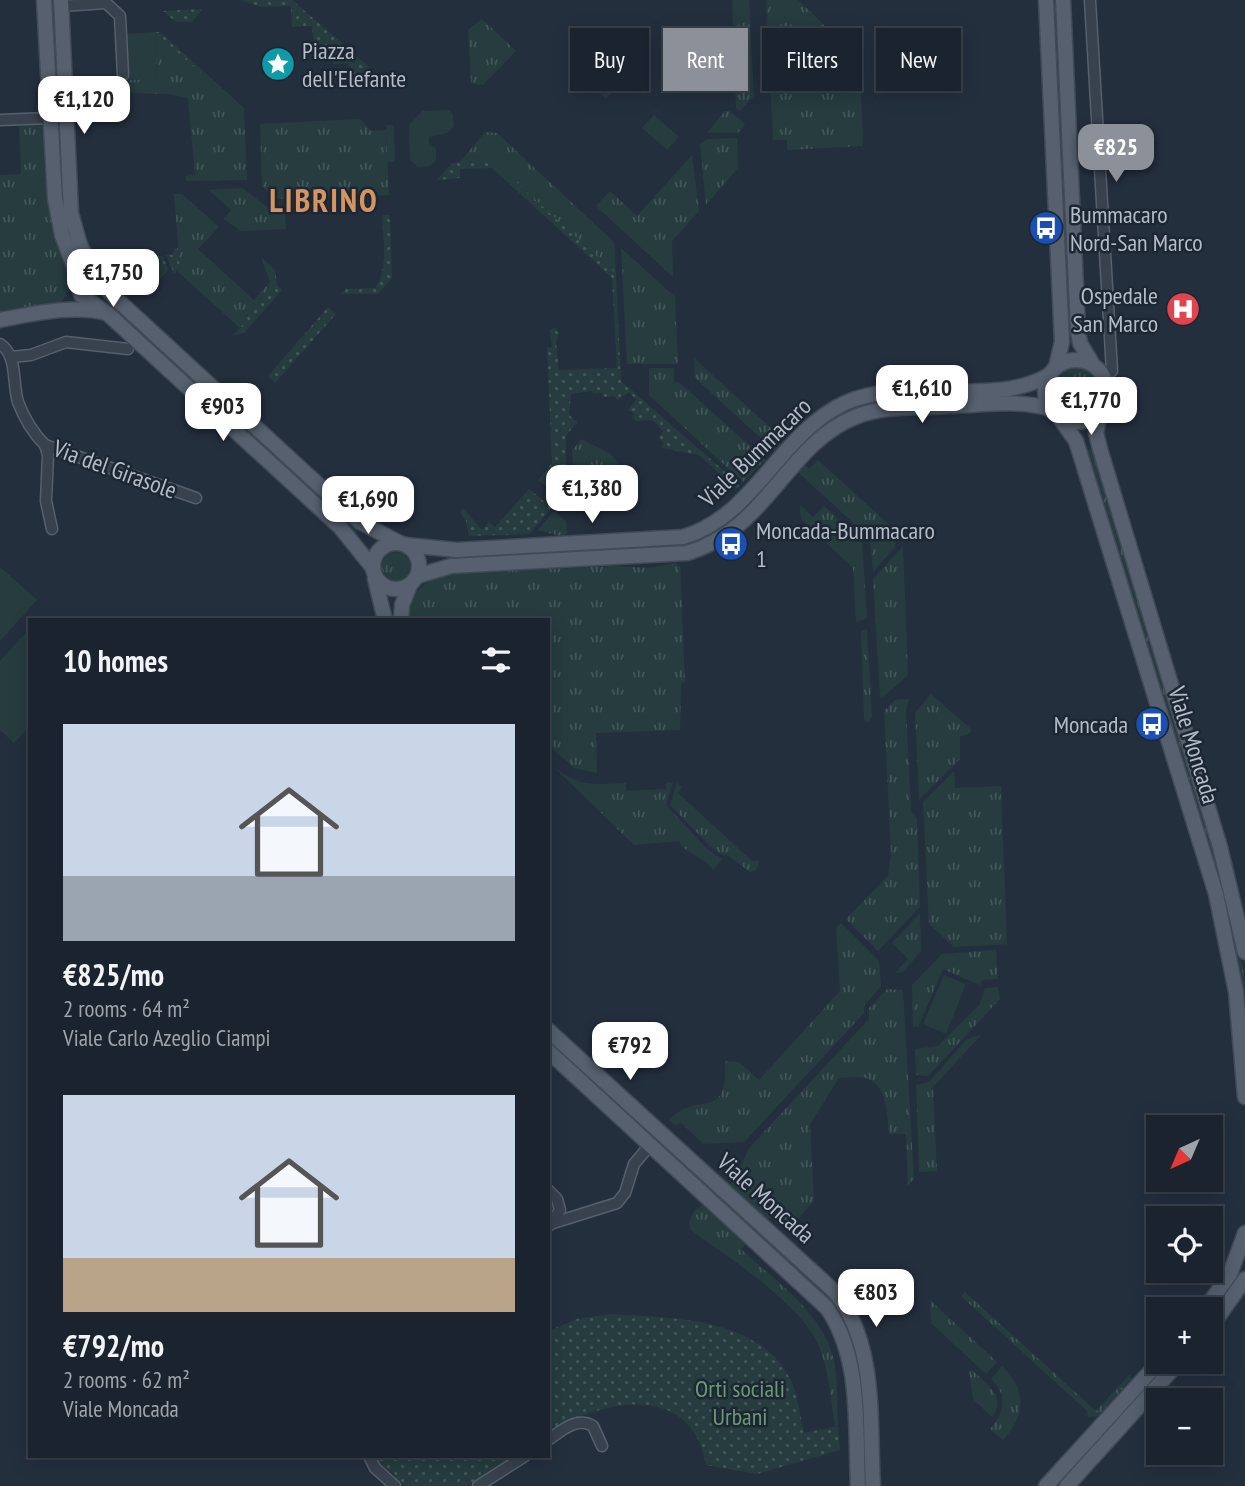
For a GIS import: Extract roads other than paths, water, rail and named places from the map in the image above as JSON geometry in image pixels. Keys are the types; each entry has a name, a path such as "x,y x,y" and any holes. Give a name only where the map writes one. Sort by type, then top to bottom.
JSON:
{"main road":[{"path":"44,0 58,221 84,294 352,538 387,587 399,589 431,569 451,566 687,553 705,548 735,530 830,432 856,416 875,411 1013,403 1079,422 1091,418 1101,410"},
{"path":"1046,0 1062,342 1045,393 1055,413"},
{"path":"1063,0 1078,331 1080,343 1107,384 1107,399 1101,410 1096,433 1223,859 1245,952"},
{"name":"Viale Bummacaro","path":"61,3 71,213 80,245 101,282 360,522 403,544 448,550 683,537 725,517 819,418 847,402 867,396 1013,388 1033,384 1052,371"},
{"path":"54,311 84,294 102,296 101,282 85,277 84,294 71,311"},
{"path":"0,320 54,311 94,310 108,314"},
{"path":"1052,371 1076,359 1092,363"},
{"name":"Viale Moncada","path":"1055,413 1076,441 1216,894 1236,992 1245,1097"},
{"path":"352,538 362,535 360,522"},
{"path":"385,618 373,571 375,556 383,547 403,544 418,558 414,580 402,605 399,618"},
{"path":"448,550 444,557 451,566"},
{"name":"Viale Moncada","path":"550,1032 834,1291 856,1324 866,1364 873,1486"},
{"path":"550,1053 819,1298 844,1337 852,1376 858,1486"},
{"path":"650,1144 660,1133"},
{"path":"677,1169 687,1158"},
{"path":"1214,1297 1230,1274 1245,1233"},
{"path":"1223,1309 1245,1279"},
{"path":"1046,1486 1148,1374"},
{"path":"1067,1486 1169,1374"}],"street":[{"path":"1090,0 1112,371"},
{"path":"61,3 106,3 120,16 123,75"},
{"path":"0,120 50,118"},
{"path":"0,344 11,357 30,355 66,342 128,349"},
{"name":"Via del Girasole","path":"11,357 19,403 35,434 46,445 196,498"},
{"path":"46,445 46,501 52,529"},
{"path":"550,1225 582,1211 617,1203 628,1187 630,1170 650,1144"},
{"path":"550,1192 559,1203 571,1210 582,1211"},
{"path":"550,1224 560,1210 559,1203"},
{"path":"550,1439 572,1424 584,1422 593,1426 602,1446"},
{"path":"370,1458 375,1468 395,1486"},
{"path":"478,1486 521,1458"}],"place":[{"name":"Piazza dell'Elefante","path":"278,64"},
{"name":"Bummacaro Nord-San Marco","path":"1046,228"},
{"name":"Ospedale San Marco","path":"1183,309"},
{"name":"Moncada-Bummacaro 1","path":"731,544"},
{"name":"Moncada","path":"1152,724"}],"district":[{"name":"LIBRINO","path":"324,200"}],"park label":[{"name":"Orti sociali Urbani","path":"740,1402"}]}
